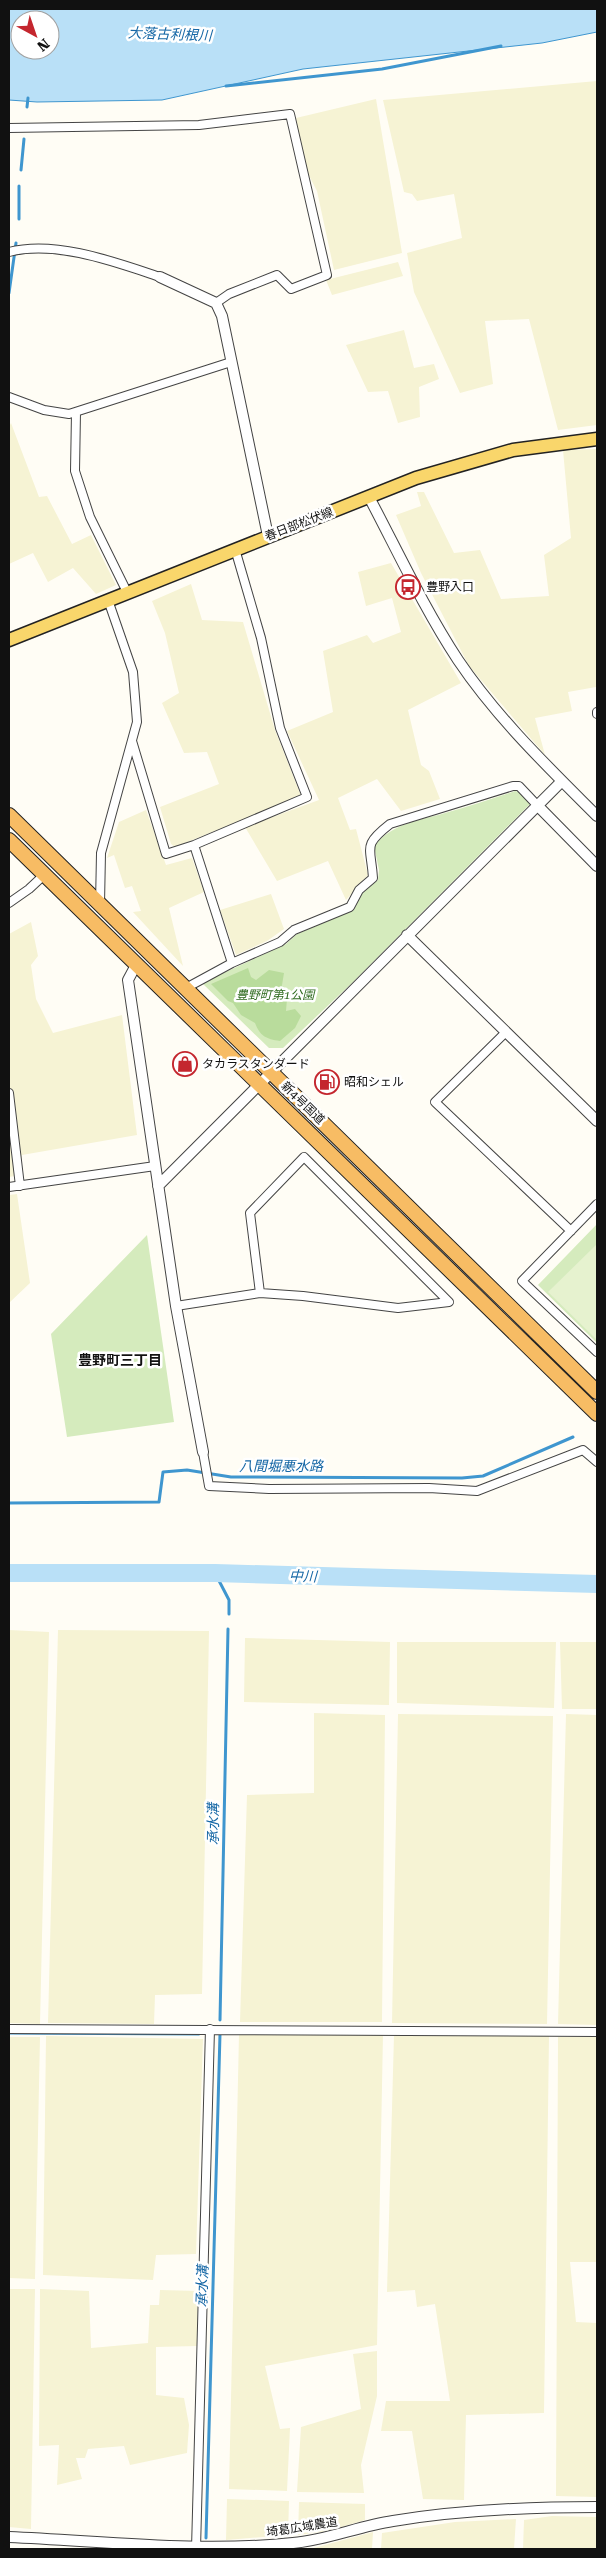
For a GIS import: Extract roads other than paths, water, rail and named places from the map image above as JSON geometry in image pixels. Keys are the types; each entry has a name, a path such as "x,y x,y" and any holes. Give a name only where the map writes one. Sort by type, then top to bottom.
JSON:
{"highway":[{"name":"新4号国道","path":"9,815 597,1392"},
{"name":"新4号国道","path":"9,840 597,1414"}],"main road":[{"name":"春日部松伏線","path":"9,640 416,478 494,454 532,446 597,439"}],"street":[{"path":"9,128 198,125 290,114 327,275 291,289 277,275 228,294 216,303"},
{"path":"9,252 22,249 90,254 160,277 216,303 222,316 268,536"},
{"path":"9,397 44,410 69,414 231,362"},
{"path":"76,412 75,471 90,517 127,592"},
{"path":"369,497 424,604 459,661 502,716 597,816"},
{"path":"132,742 166,854 194,845 307,797 280,728 261,638 235,549"},
{"path":"101,906 99,890 101,853 137,722 133,672 108,600"},
{"path":"158,1186 562,781"},
{"path":"186,988 232,963 280,942 294,930 350,907 359,890 373,878 369,847 374,837 390,824 513,786 519,786 597,866"},
{"path":"194,845 232,963"},
{"path":"9,902 29,889 44,875"},
{"path":"407,936 597,1121"},
{"path":"136,965 128,980 176,1306 210,1486 269,1489 402,1488 477,1491 583,1450 597,1462"},
{"path":"506,1032 435,1102 571,1231"},
{"path":"9,1092 20,1186"},
{"path":"176,1306 260,1292 398,1308 449,1302 304,1157 250,1212 260,1292"},
{"path":"9,1187 155,1166"},
{"path":"597,1204 522,1281 597,1352"},
{"path":"9,2028 597,2032"},
{"path":"196,2548 210,2029"},
{"name":"埼葛広域農道","path":"9,2537 196,2548 246,2547 295,2543 326,2538 376,2524 427,2515 549,2507 597,2507"}],"water":[{"name":"大落古利根川","path":"9,9 597,9 597,32 542,43 303,69 162,100 37,102 9,100"}],"waterway":[{"path":"226,86 382,69 501,46"},
{"path":"27,107 28,98"},
{"path":"21,170 24,139"},
{"path":"19,186 19,219"},
{"path":"9,293 16,243"},
{"name":"八間堀悪水路","path":"9,1503 159,1502 163,1472 187,1470 231,1477 462,1478 483,1476 573,1437"},
{"name":"中川","path":"9,1573 215,1573 597,1584"},
{"name":"承水溝","path":"215,1573 229,1600 229,1614"},
{"name":"承水溝","path":"220,2020 228,1629"},
{"path":"9,2033 199,2034"},
{"name":"承水溝","path":"206,2538 220,2034"}],"place":[{"name":"豊野入口","path":"408,587"},
{"name":"タカラスタンダード","path":"185,1064"},
{"name":"昭和シェル","path":"327,1082"}],"district":[{"name":"豊野町三丁目","path":"120,1360"}],"park label":[{"name":"豊野町第1公園","path":"275,995"}]}
